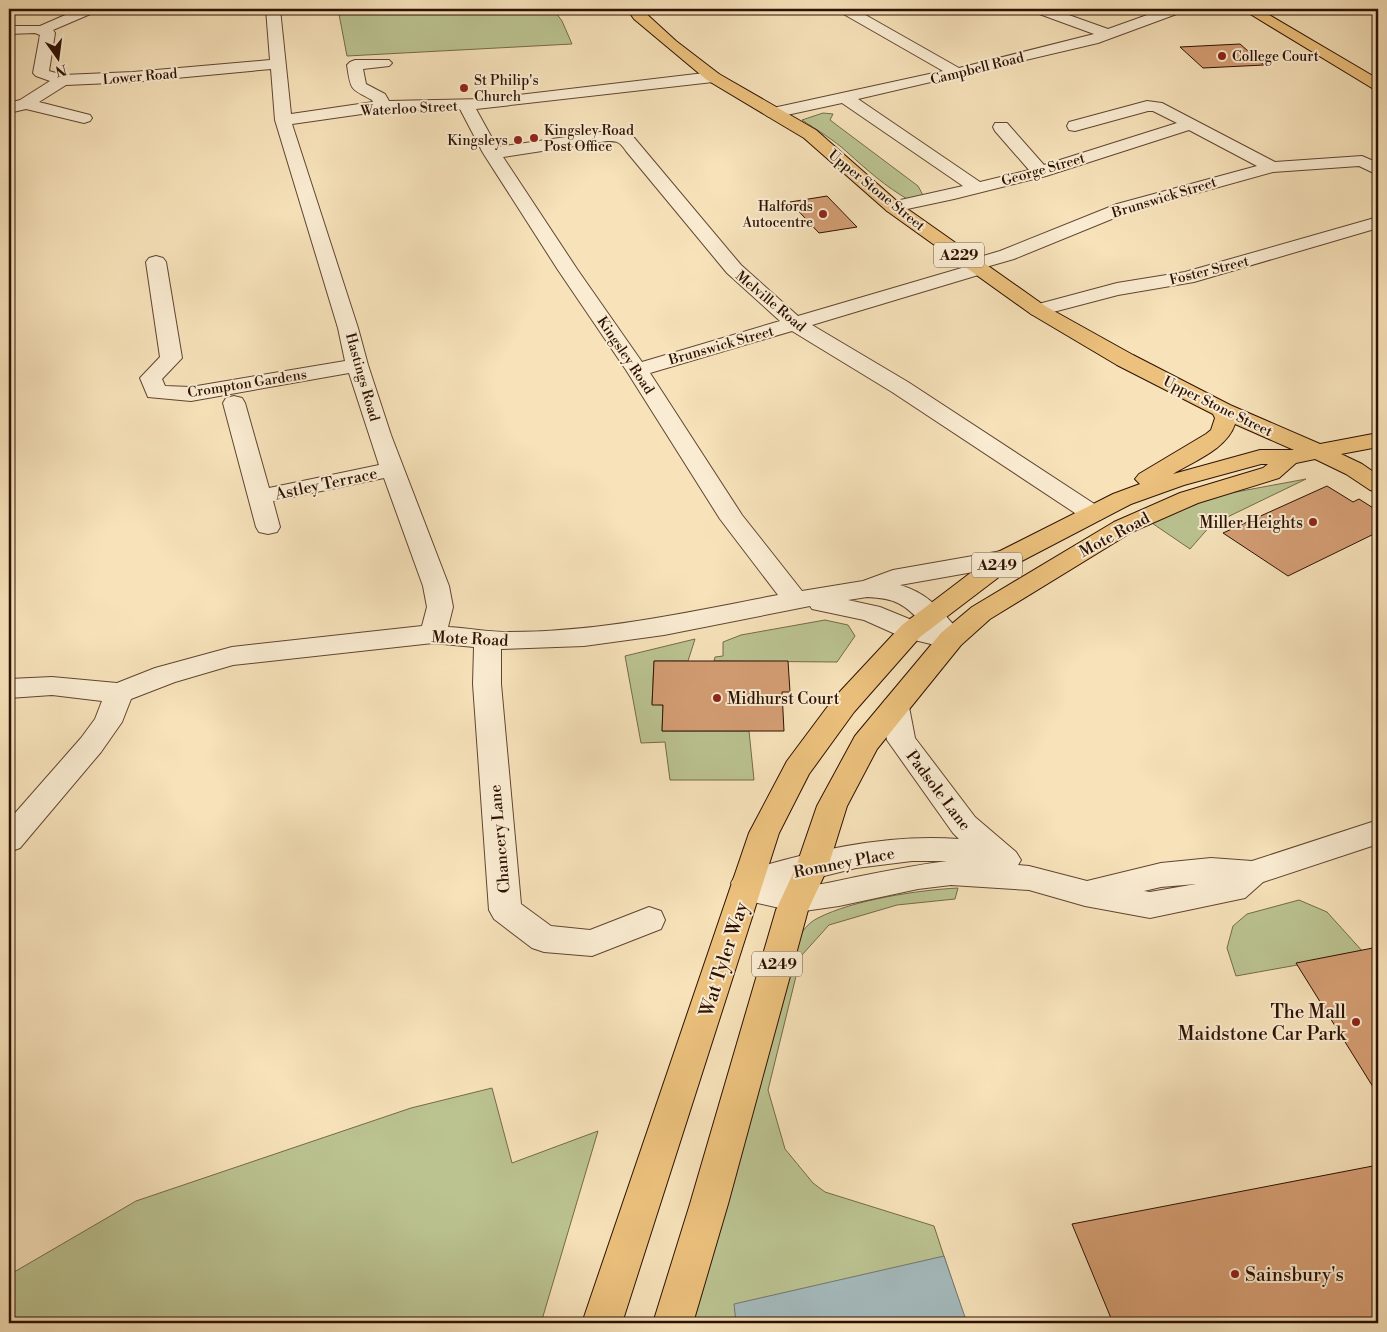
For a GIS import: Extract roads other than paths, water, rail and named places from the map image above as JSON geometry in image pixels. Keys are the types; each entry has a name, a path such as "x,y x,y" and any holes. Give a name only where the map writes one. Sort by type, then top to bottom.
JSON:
{"highway":[{"name":"Upper Stone Street","path":"634,9 639,16 671,44 713,76 810,134 893,207 1038,310 1125,360 1222,410 1316,451"},
{"path":"1248,9 1378,85"},
{"name":"A249","path":"1122,499 1152,474 1214,439 1221,433 1226,418 1222,410"},
{"name":"A249","path":"1316,451 1378,440"},
{"name":"Mote Road","path":"931,628 1007,558 1122,499 1242,461 1260,457 1292,457 1316,451"},
{"name":"A229","path":"1316,451 1354,470 1378,485"},
{"name":"Mote Road","path":"931,628 981,613 1123,527 1189,498 1271,473 1292,457"},
{"name":"A249","path":"673,1323 795,904 812,867 832,806 865,743 895,707 931,628"},
{"name":"Wat Tyler Way","path":"602,1323 764,833 797,770 844,705 931,628"}],"street":[{"path":"9,30 42,30 90,9"},
{"name":"Hastings Road","path":"273,9 283,119 348,328 357,365 436,586 440,607 433,634"},
{"path":"845,9 957,73"},
{"path":"1039,9 1107,34"},
{"name":"Campbell Road","path":"773,113 957,73 1093,40 1176,9"},
{"path":"42,30 48,33 41,73 62,80"},
{"path":"383,106 379,98 358,86 355,65 384,62"},
{"name":"Lower Road","path":"62,80 116,78 279,64"},
{"name":"Waterloo Street","path":"283,119 383,106 466,105 566,95 713,76"},
{"path":"9,108 26,104 62,80"},
{"path":"845,98 977,188"},
{"path":"26,104 84,118"},
{"name":"Kingsley Road","path":"466,105 492,153 568,270 637,370 732,519 795,600"},
{"path":"1075,126 1151,105 1163,109 1272,167"},
{"name":"George Street","path":"893,207 1040,172 1192,124"},
{"path":"1001,128 1040,172"},
{"name":"Melville Road","path":"492,153 607,136 623,136 630,140 632,147 734,269 794,323 900,387 1093,514"},
{"name":"Brunswick Street","path":"637,370 976,267 1123,208 1272,167 1362,161 1378,170"},
{"name":"Foster Street","path":"1038,310 1117,289 1187,278 1378,222"},
{"name":"Crompton Gardens","path":"156,262 171,358 151,378 156,392 191,394 357,365"},
{"name":"Astley Terrace","path":"234,403 268,527"},
{"name":"Astley Terrace","path":"260,496 393,469"},
{"name":"Mote Road","path":"867,589 892,578 1007,558"},
{"name":"Mote Road","path":"119,693 165,676 232,656 433,634 508,641 584,637 664,626 795,600 867,589 889,590 902,594 920,604 931,628"},
{"name":"Mote Road","path":"795,600 832,604 931,628"},
{"name":"Chancery Lane","path":"488,640 487,684 505,910 544,939 592,943 649,920"},
{"path":"9,840 92,745 108,722 119,693 16,683"},
{"name":"Padsole Lane","path":"895,707 901,740 964,825 1017,869"},
{"name":"Romney Place","path":"1085,893 1160,876 1211,870 1252,873 1378,832"},
{"name":"Romney Place","path":"747,883 857,857 940,848 968,851 1085,893 1150,906 1234,889 1252,873"},
{"name":"Romney Place","path":"747,883 760,892 795,904 918,877 951,873 995,877 1017,869"}],"place":[{"name":"College Court","path":"1222,56"},
{"name":"St Philip's Church","path":"464,88"},
{"name":"Kingsley Road Post Office","path":"534,138"},
{"name":"Kingsleys","path":"518,140"},
{"name":"Halfords Autocentre","path":"823,214"},
{"name":"Miller Heights","path":"1313,522"},
{"name":"Midhurst Court","path":"717,698"},
{"name":"The Mall Maidstone Car Park","path":"1356,1022"},
{"name":"Sainsbury's","path":"1235,1274"}]}
